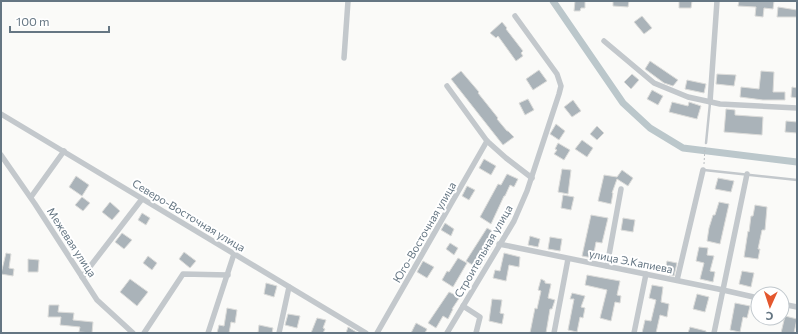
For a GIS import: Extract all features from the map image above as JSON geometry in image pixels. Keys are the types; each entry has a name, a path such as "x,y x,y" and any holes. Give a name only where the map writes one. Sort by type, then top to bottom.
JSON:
{"street":[{"path":"344,58 348,1"},
{"path":"710,102 717,1"},
{"name":"Строительная улица","path":"447,333 514,221 532,178 561,86 557,74 515,16"},
{"path":"604,41 654,83 688,97 720,104 797,108"},
{"path":"447,86 487,141 532,178"},
{"name":"Северо-Восточная улица","path":"1,114 366,333"},
{"name":"Юго-Восточная улица","path":"377,333 487,141"},
{"path":"31,197 64,151"},
{"name":"Межевая улица","path":"1,155 31,197 97,300 134,333"},
{"path":"677,280 703,170"},
{"path":"714,333 747,174"},
{"path":"607,266 621,189"},
{"path":"82,277 142,199"},
{"name":"улица Э.Капиева","path":"499,244 750,296"},
{"path":"208,333 234,254"},
{"path":"554,333 568,259"},
{"path":"144,333 183,274 228,275"},
{"path":"634,333 646,274"},
{"path":"279,333 289,287"},
{"path":"463,306 480,317 476,333"}],"lane":[{"path":"706,143 710,102"},
{"path":"703,170 797,180"}],"path":[{"path":"703,170 706,143"}],"building":[{"path":"575,1 585,1 585,8 581,8 580,11 574,11"},
{"path":"613,1 629,1 628,7 613,6"},
{"path":"679,1 692,1 691,8 679,8"},
{"path":"739,1 774,1 773,9 764,8 763,17 755,16 756,7 738,6"},
{"path":"778,7 797,10 797,17 777,17"},
{"path":"642,16 652,28 644,34 634,22"},
{"path":"502,22 523,51 521,53 523,56 516,61 498,36 496,38 490,33"},
{"path":"650,61 678,80 673,86 664,83 645,69"},
{"path":"539,70 547,81 533,90 526,79"},
{"path":"461,71 479,92 478,93 498,118 497,119 514,137 503,145 451,79"},
{"path":"761,71 774,72 773,92 785,92 785,100 763,100 740,97 741,87 759,89"},
{"path":"632,74 639,80 631,89 624,82"},
{"path":"717,74 736,75 734,86 716,84"},
{"path":"687,80 706,84 704,93 685,89"},
{"path":"792,87 797,88 797,98 791,97"},
{"path":"652,90 663,96 658,105 647,99"},
{"path":"528,99 534,110 525,115 519,103"},
{"path":"573,100 581,111 572,117 564,107"},
{"path":"672,102 688,106 689,102 701,106 697,119 669,112"},
{"path":"726,109 735,110 735,115 763,117 762,135 724,132"},
{"path":"786,121 797,122 797,133 785,132"},
{"path":"556,124 565,131 559,140 550,134"},
{"path":"597,126 604,133 597,140 590,134"},
{"path":"582,140 593,148 587,157 575,149"},
{"path":"558,143 570,150 564,160 554,154 557,150 555,149"},
{"path":"484,159 496,166 491,175 479,168"},
{"path":"562,169 571,170 568,194 558,192"},
{"path":"622,170 633,178 628,186 617,179 612,193 611,204 598,201 604,175 617,177"},
{"path":"507,174 518,179 514,187 510,185 491,224 480,217 498,184 501,185"},
{"path":"76,176 89,185 82,196 69,187"},
{"path":"718,178 734,181 731,192 715,189"},
{"path":"467,186 475,190 469,200 462,196"},
{"path":"563,195 574,197 571,210 561,208"},
{"path":"82,197 90,203 83,211 75,205"},
{"path":"110,202 120,211 112,220 102,212"},
{"path":"719,202 729,204 720,244 707,241 713,215 715,215"},
{"path":"755,205 767,207 765,230 762,230 758,249 760,249 758,259 744,257 751,216 753,216"},
{"path":"142,213 150,218 146,225 138,220"},
{"path":"591,215 608,218 602,243 596,242 593,258 582,256"},
{"path":"623,218 635,220 633,232 621,230"},
{"path":"445,223 454,229 451,236 441,230"},
{"path":"487,228 494,232 489,241 494,244 479,269 466,261"},
{"path":"122,233 132,240 124,249 115,242"},
{"path":"530,236 540,239 538,247 528,245"},
{"path":"550,237 562,239 560,251 548,249"},
{"path":"450,243 458,248 454,255 446,249"},
{"path":"699,247 708,248 707,255 714,256 710,271 715,272 713,282 700,279 704,263 696,261"},
{"path":"184,252 196,261 190,268 179,259"},
{"path":"6,253 11,254 9,268 14,269 13,276 1,274"},
{"path":"504,253 520,257 519,267 509,265 506,281 493,278 495,270 500,271"},
{"path":"148,256 157,263 152,270 143,263"},
{"path":"458,258 467,263 453,287 442,280 447,271 449,272"},
{"path":"28,259 39,260 38,272 28,272"},
{"path":"423,261 434,267 427,278 417,272"},
{"path":"667,261 677,263 674,276 669,275 670,272 665,271"},
{"path":"742,271 754,273 751,286 739,284"},
{"path":"587,275 620,281 617,295 621,296 620,303 615,302 611,321 600,318 607,290 585,285"},
{"path":"130,279 148,292 137,306 120,292"},
{"path":"541,279 545,281 545,283 551,284 548,298 555,300 552,309 550,309 546,333 530,333 535,308 537,309 541,291 538,290"},
{"path":"266,283 277,286 274,297 264,294"},
{"path":"652,285 663,287 661,302 669,304 667,317 660,315 656,333 642,333 645,320 651,321 656,300 649,298"},
{"path":"449,292 460,297 452,309 448,319 443,316 436,328 428,323"},
{"path":"572,293 585,296 581,307 585,308 583,318 580,317 577,332 568,330 574,299 570,299"},
{"path":"697,294 709,297 705,312 693,309"},
{"path":"492,299 502,300 500,313 504,314 502,324 489,321"},
{"path":"735,303 750,306 747,318 743,317 740,332 730,330"},
{"path":"49,305 59,305 58,312 74,313 73,320 93,322 92,333 79,332 80,327 60,325 61,317 48,317"},
{"path":"227,308 237,310 235,323 231,322 229,333 217,333 219,325 224,326"},
{"path":"288,314 300,316 297,328 285,325"},
{"path":"790,317 797,319 794,333 781,333 783,326 790,326"},
{"path":"317,318 326,320 323,328 325,329 323,333 311,333"},
{"path":"416,323 427,329 425,333 411,333"},
{"path":"259,325 273,328 272,333 258,333"},
{"path":"348,327 358,333 346,333"},
{"path":"690,327 706,331 706,333 688,333"}],"waterway":[{"path":"553,1 623,103 650,128 683,148 797,162"}]}
